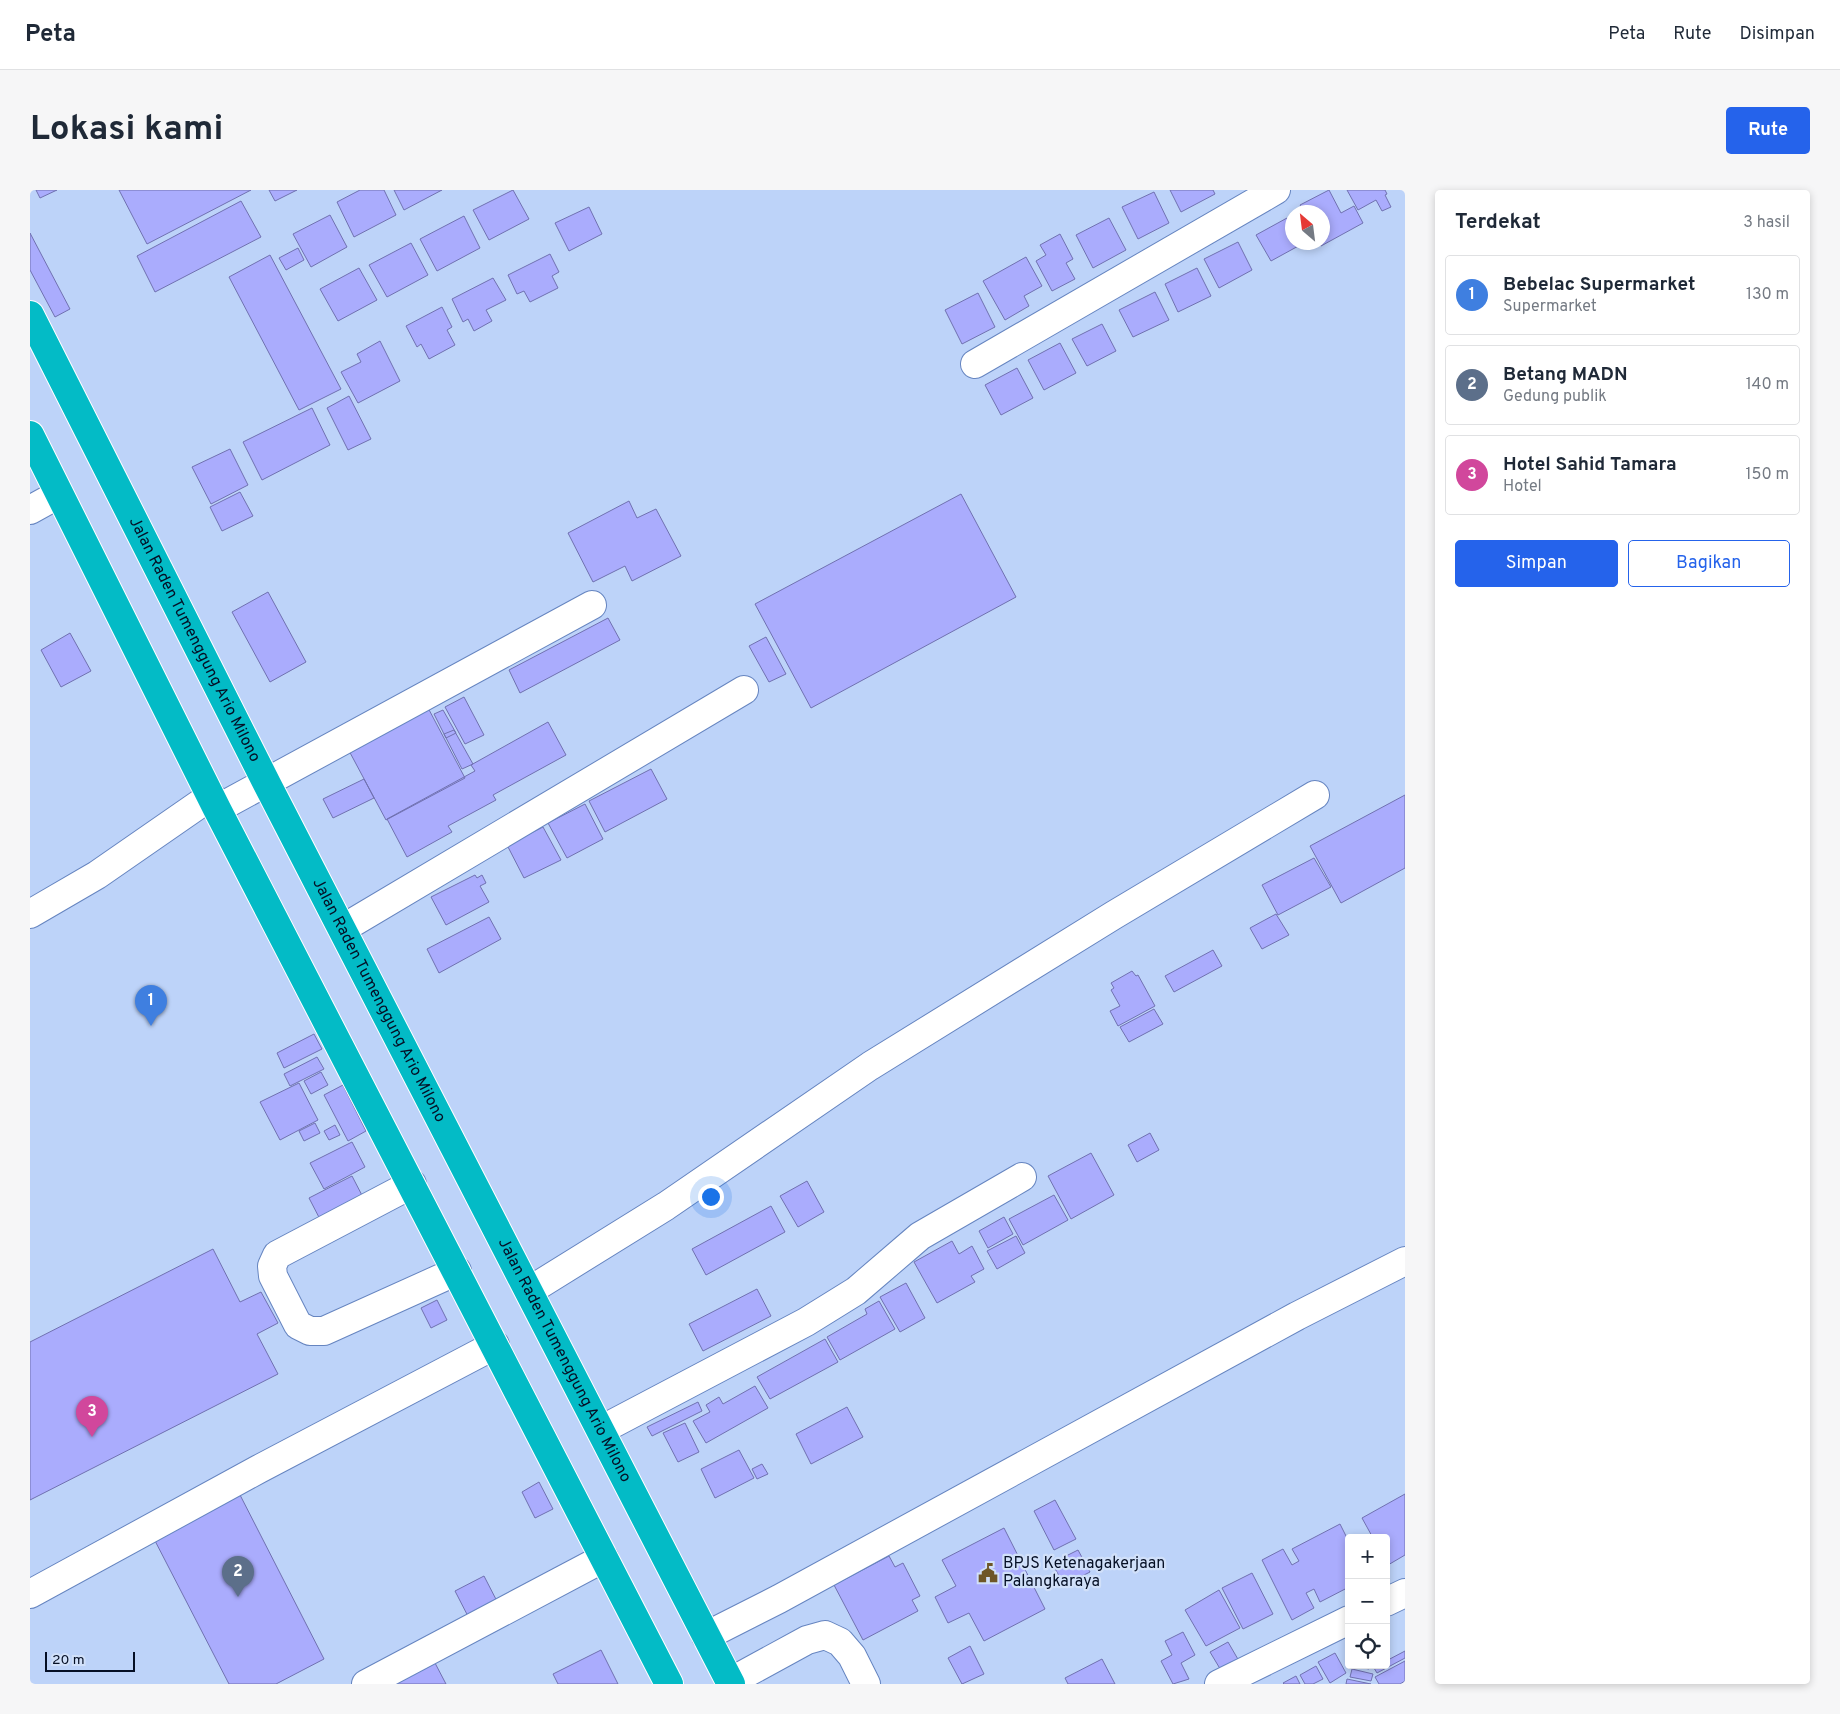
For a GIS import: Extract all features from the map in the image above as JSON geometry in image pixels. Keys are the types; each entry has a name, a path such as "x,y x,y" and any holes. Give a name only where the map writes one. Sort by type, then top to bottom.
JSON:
{"highway":[{"name":"Jalan Raden Tumenggung Ario Milono","path":"30,314 267,784 730,1683"},
{"path":"30,436 214,803 457,1270 669,1684"}],"street":[{"path":"975,364 1276,190"},
{"path":"30,510 59,494"},
{"path":"30,914 98,875 214,803 267,784 592,606"},
{"path":"342,929 744,690"},
{"path":"529,1291 666,1206 870,1066 1114,915 1316,795"},
{"path":"601,1430 831,1307 872,1280 920,1236 1022,1177"},
{"path":"412,1184 277,1255 272,1266 273,1276 298,1325 310,1331 324,1331 457,1270"},
{"path":"706,1636 779,1599 1297,1316 1405,1261"},
{"path":"30,1594 258,1469 495,1345"},
{"path":"366,1684 604,1558"},
{"path":"1390,1600 1405,1593"},
{"path":"1219,1684 1345,1622"},
{"path":"730,1683 807,1640 825,1635 840,1642 852,1656 866,1684"}],"building":[{"path":"36,190 57,190 40,198"},
{"path":"119,190 251,190 147,244"},
{"path":"269,190 297,190 275,201"},
{"path":"360,190 384,190 396,215 354,237 337,202"},
{"path":"394,190 442,190 404,210"},
{"path":"513,190 529,219 489,240 473,210"},
{"path":"1170,190 1213,190 1215,194 1181,212"},
{"path":"1329,190 1341,213 1354,206 1363,223 1330,241 1330,205 1300,205"},
{"path":"1347,190 1385,190 1387,194 1385,195 1391,207 1382,211 1376,200 1358,210"},
{"path":"1154,192 1169,223 1138,239 1122,207"},
{"path":"241,201 261,237 155,292 137,256"},
{"path":"589,207 602,234 569,251 555,223"},
{"path":"330,215 347,247 311,267 293,234"},
{"path":"464,216 480,248 437,271 420,239"},
{"path":"1109,218 1126,250 1093,268 1076,235"},
{"path":"1285,219 1285,250 1291,250 1271,261 1256,235"},
{"path":"30,233 70,309 55,317 30,270"},
{"path":"1060,234 1073,259 1066,263 1075,279 1052,291 1036,261 1046,255 1040,245"},
{"path":"1238,242 1252,270 1219,288 1204,259"},
{"path":"411,243 428,275 387,297 369,265"},
{"path":"298,248 304,260 286,270 279,258"},
{"path":"550,254 559,272 552,276 558,288 530,302 524,291 517,294 508,275"},
{"path":"270,255 341,389 299,410 229,277"},
{"path":"1026,257 1042,286 1024,296 1029,306 1005,320 983,281"},
{"path":"359,268 377,300 338,321 320,289"},
{"path":"1197,268 1211,296 1178,312 1165,284"},
{"path":"493,278 506,300 486,310 492,321 474,331 468,319 463,322 452,299"},
{"path":"1155,292 1169,320 1133,337 1119,310"},
{"path":"978,293 995,327 962,344 945,310"},
{"path":"442,307 452,327 447,330 455,345 429,359 421,344 417,347 406,326"},
{"path":"1102,324 1116,351 1087,366 1072,339"},
{"path":"380,341 400,381 358,403 341,372 361,362 357,354"},
{"path":"1060,343 1076,373 1044,390 1028,360"},
{"path":"1017,368 1033,398 1001,415 985,385"},
{"path":"349,396 371,439 348,450 327,408"},
{"path":"312,408 330,445 262,480 243,442"},
{"path":"230,449 248,485 211,504 192,467"},
{"path":"240,492 253,516 222,531 210,507"},
{"path":"961,494 1016,597 811,708 755,604"},
{"path":"629,501 637,518 656,509 681,556 632,581 625,566 593,582 568,533"},
{"path":"268,592 306,662 270,682 232,612"},
{"path":"608,618 620,640 520,693 509,670"},
{"path":"70,633 91,671 61,687 41,650"},
{"path":"766,637 786,674 769,682 749,646"},
{"path":"464,697 484,735 465,744 445,707"},
{"path":"426,704 465,778 386,820 347,747"},
{"path":"443,710 456,733 446,738 434,714"},
{"path":"548,722 566,755 493,795 496,800 448,826 452,832 407,857 387,819 475,771 471,765"},
{"path":"454,730 473,764 462,769 444,734"},
{"path":"651,769 667,799 605,832 589,801"},
{"path":"364,779 374,798 333,818 323,799"},
{"path":"1405,795 1405,868 1341,903 1310,846"},
{"path":"585,804 603,839 567,858 548,823"},
{"path":"543,827 561,860 524,878 507,845"},
{"path":"1314,858 1331,887 1278,915 1262,885"},
{"path":"475,875 477,878 482,875 486,883 480,886 489,902 446,925 431,897"},
{"path":"1276,914 1289,935 1262,949 1250,928"},
{"path":"489,917 501,939 439,973 427,949"},
{"path":"1213,950 1222,966 1174,992 1165,976"},
{"path":"1132,971 1136,976 1138,975 1155,1006 1118,1026 1110,1011 1120,1006 1111,990 1114,988 1111,983"},
{"path":"1154,1009 1163,1024 1129,1042 1120,1027"},
{"path":"314,1034 322,1049 284,1068 277,1053"},
{"path":"317,1057 324,1069 290,1086 284,1074"},
{"path":"321,1072 328,1085 311,1094 304,1081"},
{"path":"299,1083 318,1120 280,1140 260,1102"},
{"path":"343,1085 366,1131 348,1141 324,1095"},
{"path":"315,1123 320,1133 304,1141 299,1131"},
{"path":"335,1125 340,1135 329,1140 324,1131"},
{"path":"1150,1133 1159,1150 1137,1162 1128,1145"},
{"path":"352,1142 365,1167 324,1189 310,1163"},
{"path":"1091,1153 1114,1195 1071,1219 1048,1176"},
{"path":"352,1176 366,1203 323,1225 309,1198"},
{"path":"807,1181 824,1212 798,1227 780,1196"},
{"path":"1054,1195 1068,1220 1023,1245 1009,1219"},
{"path":"771,1206 785,1232 706,1275 692,1249"},
{"path":"1004,1217 1013,1234 988,1248 979,1231"},
{"path":"1016,1236 1025,1253 997,1269 987,1251"},
{"path":"952,1241 959,1254 972,1246 984,1269 971,1276 975,1282 937,1303 914,1262"},
{"path":"213,1249 240,1302 261,1292 278,1323 257,1334 278,1374 30,1500 30,1342"},
{"path":"906,1283 925,1318 900,1332 880,1297"},
{"path":"757,1289 771,1316 703,1351 689,1324"},
{"path":"437,1300 447,1320 431,1328 421,1308"},
{"path":"879,1301 895,1329 840,1360 827,1337 867,1314 865,1309"},
{"path":"825,1339 838,1362 770,1399 757,1377"},
{"path":"755,1386 768,1408 706,1443 693,1421 710,1412 706,1405 719,1397 723,1404"},
{"path":"698,1402 702,1411 652,1436 647,1427"},
{"path":"847,1407 863,1437 811,1464 796,1434"},
{"path":"685,1423 699,1452 678,1462 663,1433"},
{"path":"739,1450 754,1478 715,1498 701,1469"},
{"path":"762,1464 768,1474 757,1479 752,1469"},
{"path":"539,1482 553,1509 535,1518 522,1492"},
{"path":"238,1491 324,1659 276,1684 229,1684 152,1535"},
{"path":"1405,1494 1405,1555 1390,1564 1390,1534 1371,1534 1362,1518"},
{"path":"1055,1500 1076,1539 1054,1550 1034,1511"},
{"path":"1340,1524 1345,1534 1345,1589 1320,1602 1314,1589 1306,1593 1314,1608 1292,1620 1262,1560 1283,1549 1292,1565 1299,1561 1292,1549"},
{"name":"BPJS Ketenagakerjaan Palangkaraya","path":"1004,1528 1045,1609 984,1641 969,1613 948,1623 935,1597 956,1586 942,1560"},
{"path":"1078,1550 1090,1572 1064,1585 1052,1563"},
{"path":"889,1556 895,1567 903,1563 920,1596 912,1600 918,1611 863,1640 834,1585"},
{"path":"1252,1573 1273,1614 1243,1629 1222,1588"},
{"path":"484,1576 501,1609 472,1624 455,1591"},
{"path":"1219,1590 1240,1628 1206,1646 1185,1610"},
{"path":"1183,1632 1195,1655 1181,1663 1189,1679 1173,1684 1161,1661 1172,1655 1165,1641"},
{"path":"1228,1642 1239,1661 1222,1672 1210,1652"},
{"path":"970,1646 984,1674 962,1684 948,1658"},
{"path":"601,1650 618,1684 558,1684 553,1674"},
{"path":"1405,1651 1405,1658 1390,1666 1390,1659"},
{"path":"1335,1653 1346,1673 1330,1683 1318,1662"},
{"path":"1102,1659 1115,1684 1068,1684 1065,1678"},
{"path":"1405,1661 1405,1681 1400,1684 1379,1684 1375,1677"},
{"path":"435,1663 446,1684 396,1684 399,1682"},
{"path":"1316,1666 1323,1679 1313,1684 1305,1684 1300,1675"},
{"path":"1352,1669 1373,1674 1371,1681 1350,1677"},
{"path":"1375,1669 1384,1669 1377,1673"},
{"path":"1296,1676 1300,1684 1283,1683"},
{"path":"1347,1679 1371,1684 1346,1684"}],"place":[{"name":"Bebelac Supermarket","path":"151,1026"},
{"name":"Hotel Sahid Tamara","path":"92,1437"},
{"name":"BPJS Ketenagakerjaan Palangkaraya","path":"988,1573"},
{"name":"Betang MADN","path":"238,1597"}]}
